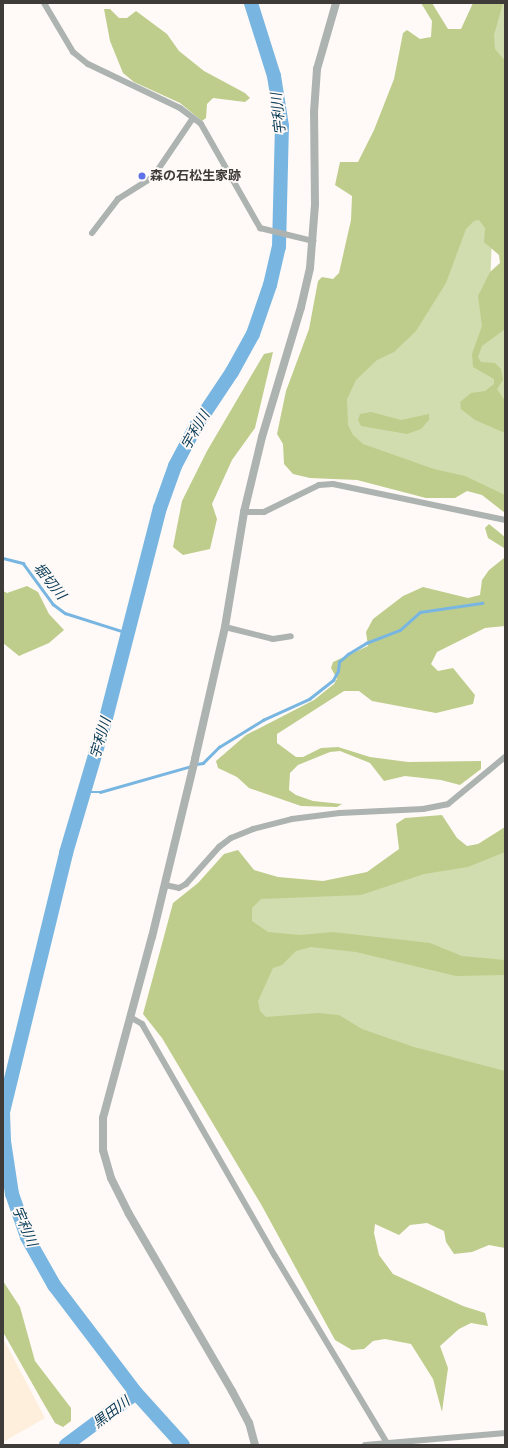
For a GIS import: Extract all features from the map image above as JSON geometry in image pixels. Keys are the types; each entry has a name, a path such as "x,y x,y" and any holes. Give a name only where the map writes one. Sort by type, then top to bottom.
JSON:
{"street":[{"path":"44,3 68,46 88,64 180,108 193,118 212,139 255,222 262,229 313,241"},
{"path":"256,1445 249,1423 232,1391 129,1214 110,1178 103,1150 103,1118 165,886 195,759 225,627 244,512 262,437 301,307 313,241 314,112 317,69 336,3"},
{"path":"92,233 118,199 153,177 193,118"},
{"path":"244,512 264,512 319,485 333,484 505,520"},
{"path":"225,627 273,639 291,636"},
{"path":"165,886 179,888 186,884 218,847 231,838 253,829 292,819 340,812 423,809 448,804 505,757"},
{"path":"130,1017 142,1024 275,1256 387,1443"},
{"path":"365,1445 505,1433"}],"shaded area":[{"path":"3,1338 45,1418 3,1442"}],"green space":[{"path":"421,3 432,3 448,29 461,29 473,3 503,3 494,35 495,49 505,61 505,329 482,346 478,357 481,362 495,363 501,369 503,380 497,389 505,401 505,433 475,420 461,409 460,402 471,393 485,391 494,384 494,379 473,367 472,354 482,326 478,296 490,272 500,263 499,255 484,242 485,228 479,220 474,221 466,229 446,283 416,331 394,352 377,360 356,380 347,399 348,425 353,435 363,444 434,469 465,476 505,495 505,513 482,495 467,491 455,498 426,498 357,480 310,478 293,474 284,464 283,444 277,434 286,391 309,329 318,281 322,277 333,279 339,273 351,220 352,196 335,185 340,162 358,162 374,130 394,79 403,33 407,30 420,39 431,37 432,21"},
{"path":"476,3 505,3 505,71 465,35"},
{"path":"104,9 110,9 119,18 127,18 136,11 167,34 179,51 204,71 245,93 250,98 245,102 213,98 207,104 206,118 202,121 180,103 134,82 123,73 110,41"},
{"path":"478,211 492,238 490,286 505,329 505,501 362,451 341,427 345,386 451,229"},
{"path":"273,352 255,428 232,460 212,504 217,519 210,549 183,555 173,547 182,501 207,451 264,354"},
{"path":"371,412 401,420 429,414 429,420 421,429 407,434 361,426 358,420 360,414"},
{"path":"489,524 505,537 505,626 485,628 437,652 431,664 438,671 453,668 475,695 473,704 436,713 372,701 359,691 344,691 277,734 277,743 296,757 303,757 321,748 338,747 370,757 408,762 481,761 481,769 460,785 441,780 405,776 384,781 370,763 340,751 330,752 298,765 290,773 289,790 296,795 313,801 342,804 337,807 301,806 249,788 237,777 218,768 216,761 246,735 314,700 334,684 337,679 331,668 333,662 368,646 366,632 373,619 403,596 423,587 468,598 480,595 482,580 489,570 504,558 504,548 488,538 485,528"},
{"path":"27,586 38,592 49,614 64,630 49,643 19,656 3,643 3,591 7,593"},
{"path":"442,815 457,838 467,846 478,844 505,827 505,852 468,867 424,874 361,895 261,899 252,908 252,921 268,932 300,935 333,932 430,943 462,956 505,960 505,975 456,976 356,952 311,947 296,951 282,965 273,968 258,1001 260,1011 266,1017 318,1013 339,1015 362,1029 414,1047 505,1071 505,1248 489,1245 472,1252 454,1254 446,1242 444,1231 427,1223 410,1225 399,1235 375,1224 374,1233 379,1255 393,1274 463,1306 485,1313 488,1326 471,1323 459,1329 440,1346 448,1368 442,1412 433,1379 411,1344 385,1339 373,1341 364,1349 352,1350 335,1340 262,1206 162,1038 143,1014 173,903 198,883 224,854 238,850 254,870 278,877 323,881 367,872 399,849 396,824 405,818"},
{"path":"505,839 505,1082 270,1027 250,1002 249,900 348,889"},
{"path":"3,1281 20,1307 35,1361 71,1408 71,1421 63,1427 55,1423 3,1332"}],"waterway":[{"name":"宇利川","path":"183,1445 136,1393 54,1285 27,1237 12,1194 4,1141 3,1112 66,853 106,718 160,508 175,466 196,426 232,372 253,334 270,285 279,247 282,126 274,76 251,3"},
{"name":"堀切川","path":"3,558 23,563 53,604 65,613 128,633"},
{"path":"196,764 203,763 219,747 263,720 309,699 333,680 338,671 339,662 348,654 366,643 400,630 420,612 482,603"},
{"path":"86,792 100,792 191,766"},
{"name":"黒田川","path":"66,1445 136,1393"}],"place":[{"name":"森の石松生家跡","path":"142,176"}]}
